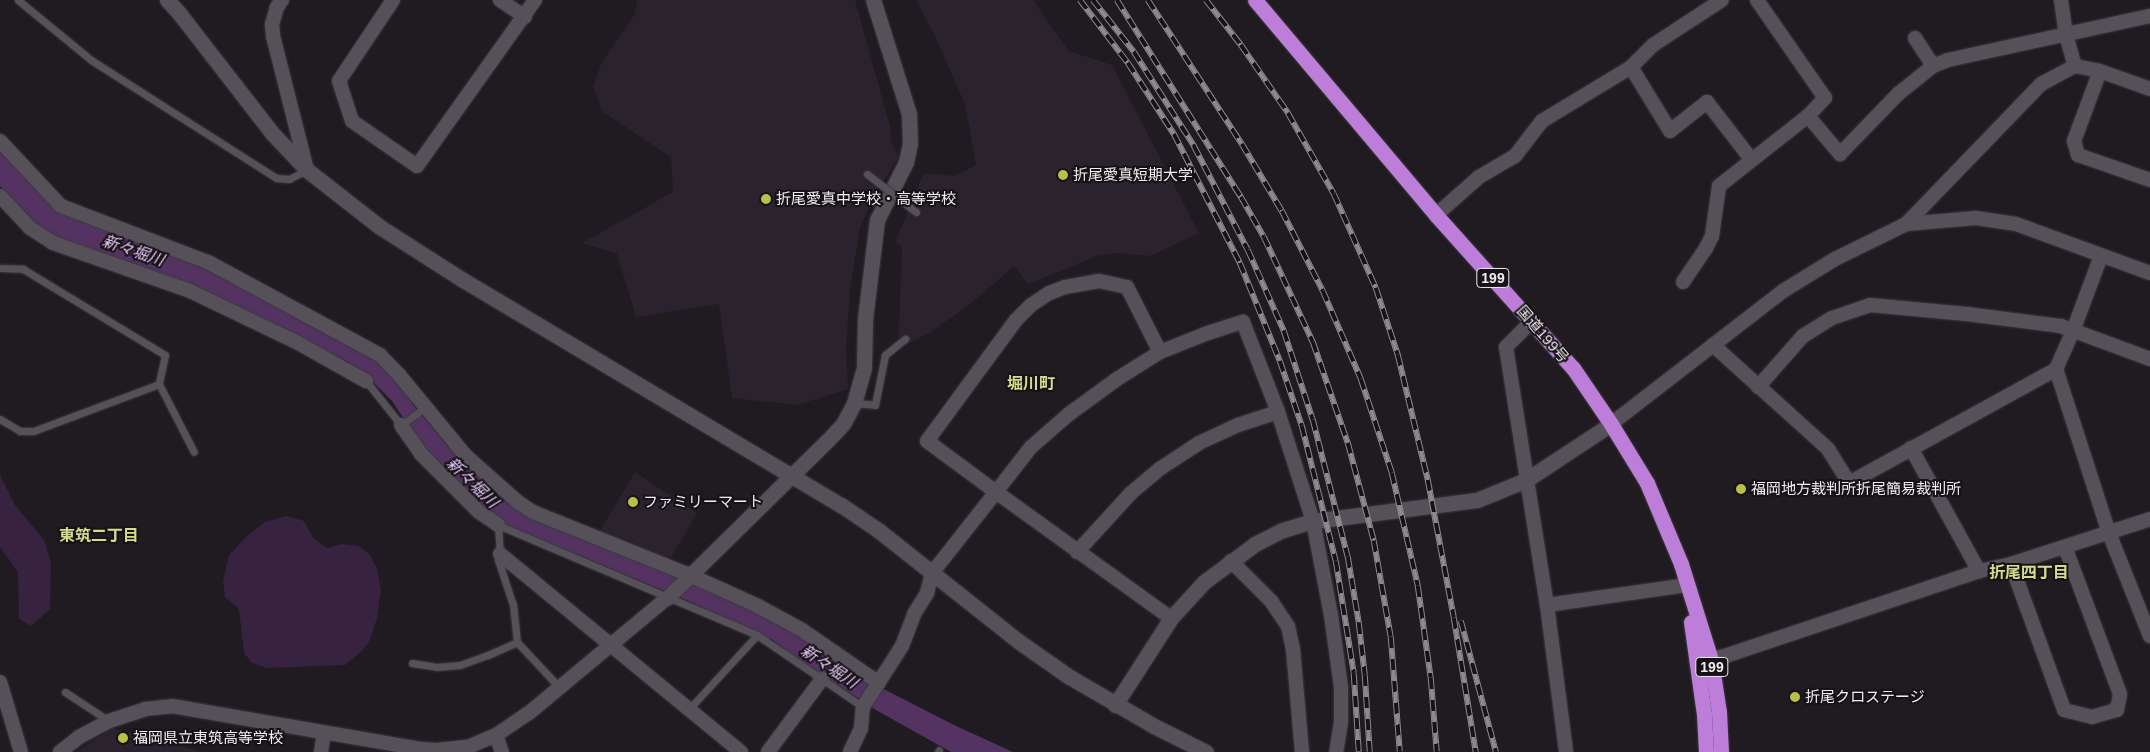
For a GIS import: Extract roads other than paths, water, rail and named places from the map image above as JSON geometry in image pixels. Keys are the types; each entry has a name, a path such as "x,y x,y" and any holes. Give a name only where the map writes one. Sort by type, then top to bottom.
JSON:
{"highway":[{"name":"国道199号","path":"1254,0 1436,215 1573,368 1611,424 1647,483 1682,564 1704,661 1718,712 1721,752"},
{"name":"国道199号","path":"1704,661 1706,752"}],"street":[{"path":"167,0 201,40 272,133 307,170 380,227 472,285 792,475 878,530 1018,641 1068,676 1115,705 1206,752"},
{"path":"282,0 277,7 272,24 273,36 307,170"},
{"path":"393,0 339,81 352,122 417,166 525,17 535,0"},
{"path":"500,0 525,17"},
{"path":"60,752 80,737 109,721 145,709 172,706 324,733 437,750 468,747 496,735 529,713 611,647 669,596 843,424 854,403 864,367 865,319 877,220 906,162 910,143 909,114 873,0"},
{"path":"1436,215 1478,177 1515,156 1542,121 1631,67 1652,45 1722,0"},
{"path":"1683,282 1712,236 1719,186 1808,116 1825,98 1757,0"},
{"path":"2061,0 2066,35 2075,66"},
{"path":"1808,116 1840,154 1898,94 1933,66 1948,60 2150,16"},
{"path":"1915,38 1933,66"},
{"path":"1115,705 1170,618 1204,582 1255,544 1283,530 1314,521 1477,500 1526,480 1611,424 1783,291 1835,259 1906,224 2041,84 2075,66 2100,71 2150,89"},
{"path":"1631,67 1670,131 1707,102 1751,159"},
{"path":"2100,71 2074,141 2078,155 2150,180"},
{"path":"0,141 61,206 208,262 380,356 466,456 518,502 566,526 779,617 878,685"},
{"path":"0,196 30,228 53,243 190,291 298,343 366,381"},
{"path":"1906,224 1976,218 2016,224 2150,273"},
{"path":"1713,345 1828,449 1849,484 2056,369 2101,256"},
{"path":"1160,352 1127,287 1099,281 1082,283 1049,293 1031,305 1016,320 927,441 1170,618"},
{"path":"1758,387 1803,336 1832,318 1870,304 2061,326 2150,359"},
{"path":"1532,321 1506,347 1547,605 1566,752"},
{"path":"850,752 861,728 865,705 902,646 914,614 926,593 932,573 1031,447 1069,414 1160,352 1205,334 1243,322 1278,412 1314,521 1331,615 1341,687 1341,722 1336,752"},
{"path":"2056,369 2109,533 2146,613 2150,636"},
{"path":"1077,552 1131,493 1161,468 1199,443 1238,425 1278,412"},
{"path":"401,425 421,454 479,512 498,525"},
{"path":"1911,448 1979,571"},
{"path":"1704,661 1979,571 2011,564 2150,519"},
{"path":"2011,564 2064,710 2092,717 2117,710 2120,694 2065,547"},
{"path":"500,554 741,752"},
{"path":"1231,561 1271,601 1288,626 1293,649 1302,752"},
{"path":"1547,605 1687,585"},
{"path":"768,752 822,679"},
{"path":"0,682 21,752"},
{"path":"321,752 324,733"},
{"path":"496,735 502,752"}],"lane":[{"path":"18,0 91,60 276,178 289,179 307,170"},
{"path":"867,174 916,212"},
{"path":"0,268 23,269 165,356 159,384 194,452"},
{"path":"854,403 875,405 885,355 905,339"},
{"path":"366,381 401,425 426,408"},
{"path":"0,419 20,431 33,431 159,384"},
{"path":"560,688 517,642 513,605 498,560 500,554 498,525 757,635 822,679 865,705"},
{"path":"689,709 757,635"},
{"path":"412,663 437,667 460,664 488,656 517,642"},
{"path":"65,692 109,721"}],"water":[{"name":"新々堀川","path":"0,151 58,211 196,262 368,353 394,376 414,406 449,447 497,494 499,492 792,628 862,678 956,726 1013,752 951,752 876,710 797,659 773,640 686,600 506,525 487,512 419,442 392,401 371,380 348,362 191,285 87,253 43,231 0,186"}],"railway":[{"path":"1080,0 1128,63 1174,134 1240,263 1280,361 1302,426 1336,561 1354,674 1359,752"},
{"path":"1093,0 1134,52 1194,146 1248,250 1284,331 1313,420 1348,557 1365,675 1370,752"},
{"path":"1117,0 1241,197 1264,237 1313,342 1348,443 1374,541 1391,637 1400,752"},
{"path":"1148,0 1242,144 1282,211 1323,291 1361,379 1392,473 1418,586 1431,678 1437,752"},
{"path":"1206,0 1241,45 1288,113 1334,194 1376,288 1398,355 1428,480 1454,618 1476,752"},
{"path":"1461,621 1496,752"}],"place":[{"name":"折尾愛真短期大学","path":"1063,175"},
{"name":"折尾愛真中学校・高等学校","path":"766,199"},
{"name":"福岡地方裁判所折尾簡易裁判所","path":"1741,489"},
{"name":"ファミリーマート","path":"633,502"},
{"name":"折尾クロステージ","path":"1795,697"},
{"name":"福岡県立東筑高等学校","path":"123,738"}],"district":[{"name":"堀川町","path":"1031,384"},
{"name":"東筑二丁目","path":"99,536"},
{"name":"折尾四丁目","path":"2029,573"}]}
